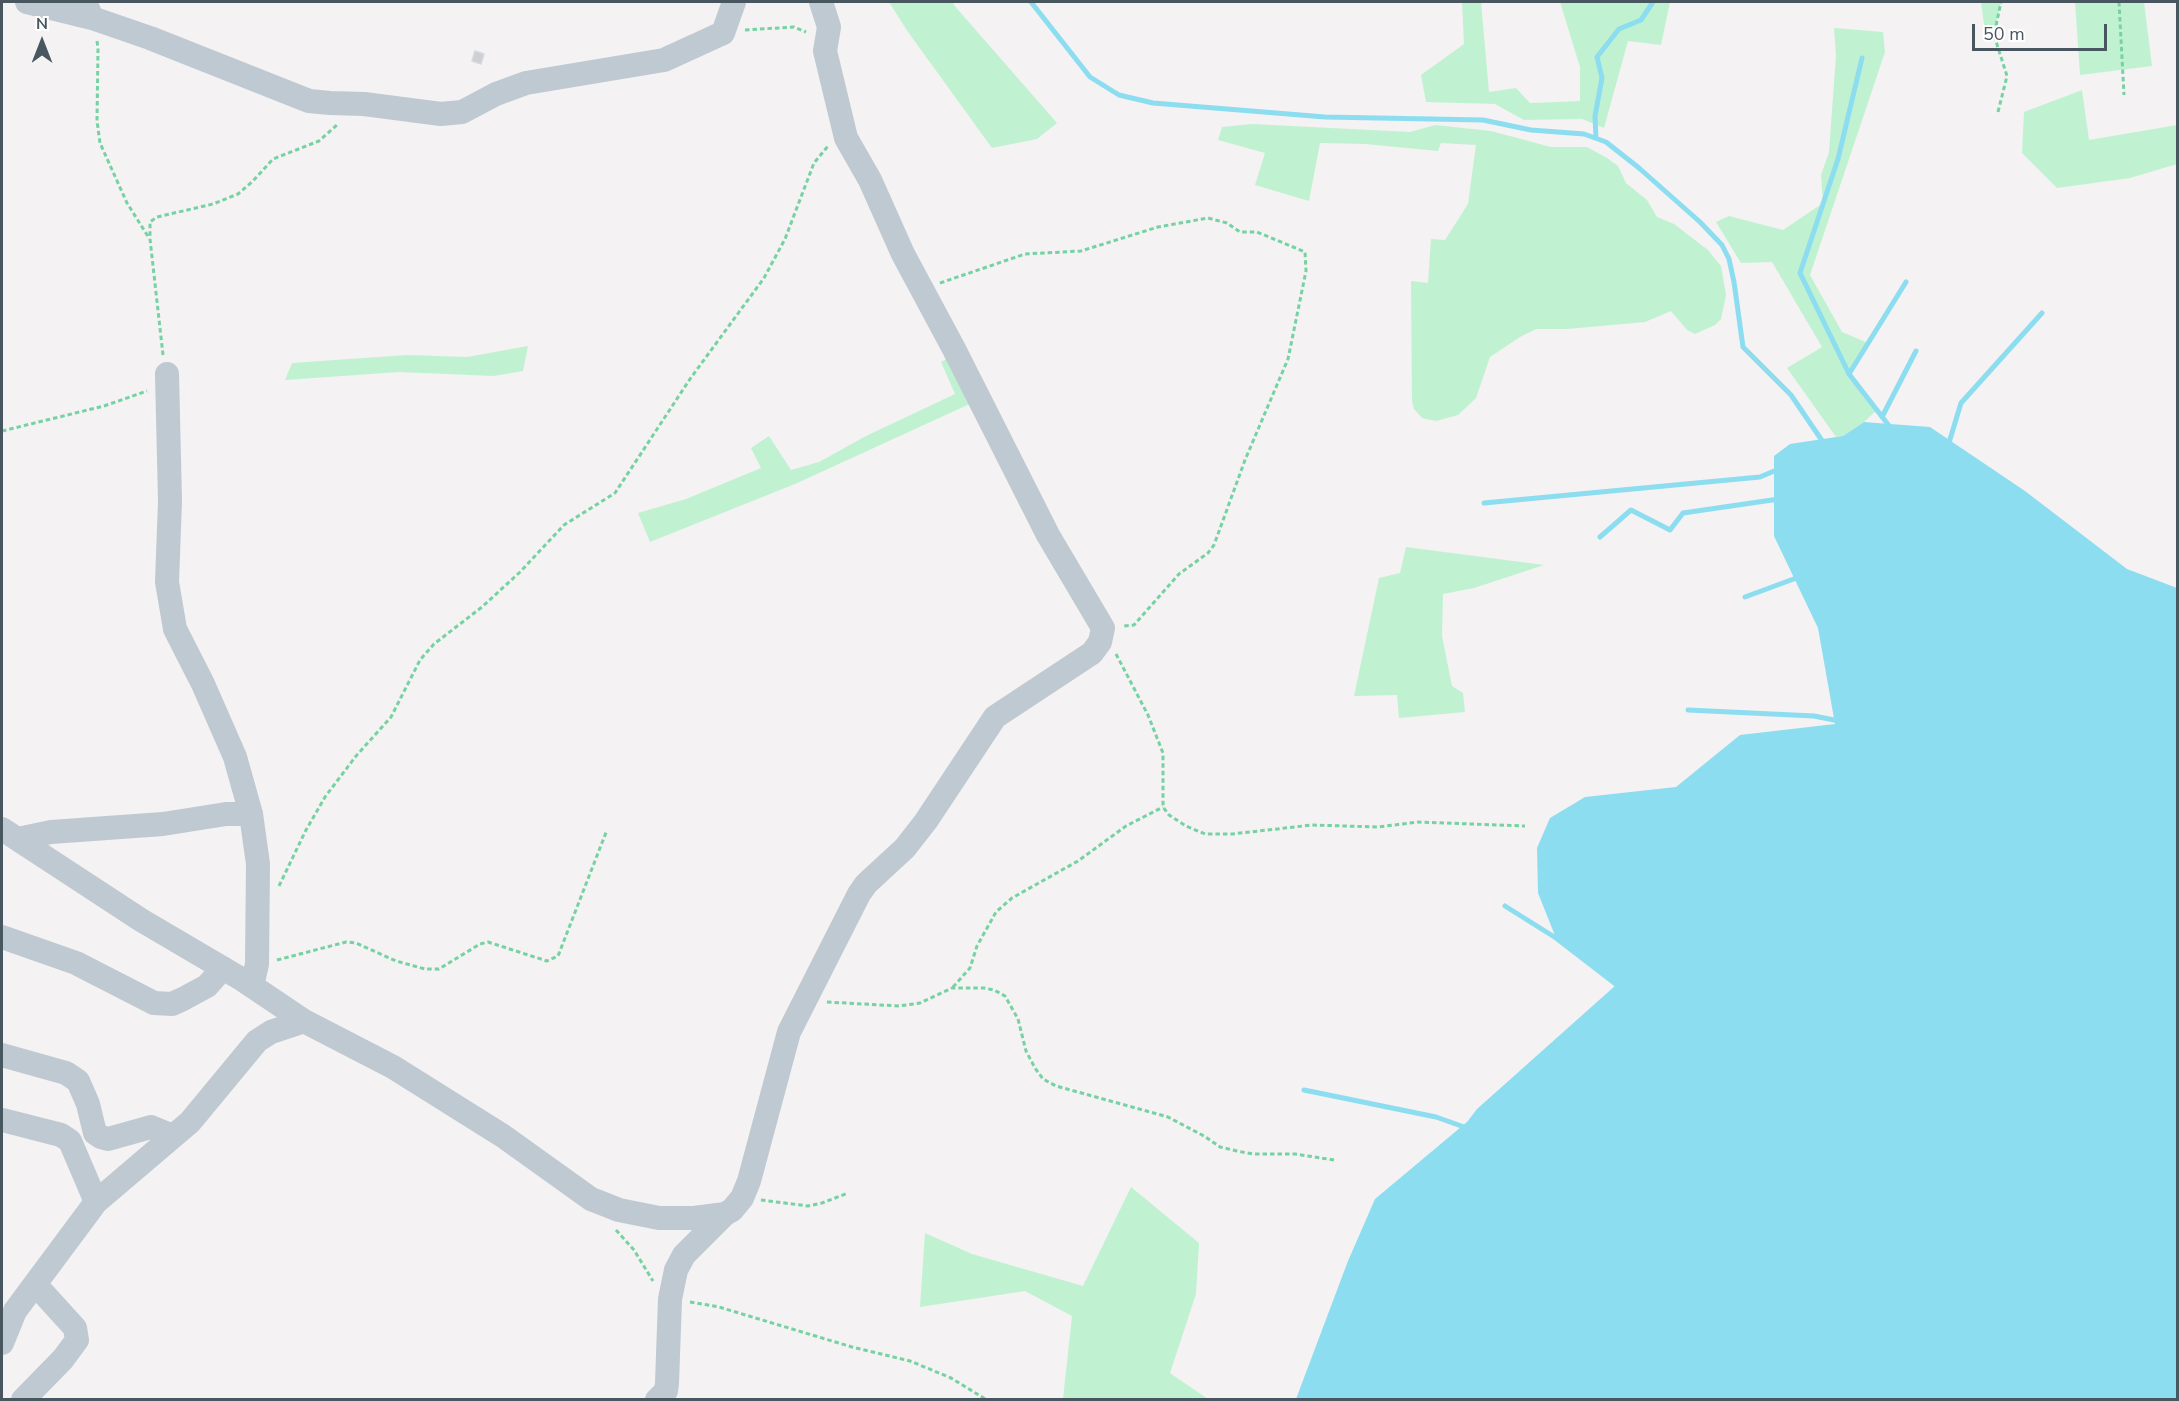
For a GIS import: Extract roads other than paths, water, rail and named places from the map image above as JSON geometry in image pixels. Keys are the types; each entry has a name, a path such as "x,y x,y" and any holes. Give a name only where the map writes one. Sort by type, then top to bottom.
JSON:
{"street":[{"path":"27,2 88,10 150,38 309,101 330,104 364,104 441,114 462,112 496,94 526,83 664,60 723,33 734,2"},
{"path":"657,1400 666,1391 670,1299 676,1270 684,1255 733,1206 749,1181 789,1032 866,884 905,848 926,821 995,717 1092,653 1100,642 1103,628 1048,536 954,349 921,290 870,180 842,129 825,51 829,27 821,2"},
{"path":"167,374 170,501 167,582 180,640 203,684 235,757 251,813 258,864 254,975"},
{"path":"10,834 163,824 226,814 251,813"},
{"path":"10,834 141,920 223,968 254,975 304,1022 393,1067 503,1136 591,1198 619,1210 659,1218 694,1218 733,1206"},
{"path":"2,937 76,963 154,1003 171,1004 183,999 207,986 223,968"},
{"path":"2,1343 15,1311 96,1202 190,1122 256,1041 271,1032 304,1022"},
{"path":"2,1055 66,1073 78,1081 88,1104 95,1133 101,1137 108,1139 151,1127 173,1136"},
{"path":"2,1120 61,1135 70,1141 96,1202"},
{"path":"23,1400 63,1359 77,1340 75,1328 35,1284"}],"water":[{"path":"1864,422 1930,427 2025,491 2127,569 2177,588 2177,1399 1296,1399 1348,1261 1375,1199 1467,1122 1477,1109 1616,985 1556,938 1538,893 1537,848 1550,818 1585,797 1676,787 1740,735 1835,724 1818,628 1774,536 1774,456 1790,444 1843,436"}],"waterway":[{"path":"1031,2 1090,77 1119,95 1153,103 1325,117 1483,120 1531,130 1584,134 1606,142 1700,222 1722,245 1729,259 1734,282 1743,347 1791,395 1825,445"},
{"path":"1596,138 1595,116 1602,78 1597,57 1619,29 1641,20 1653,2"},
{"path":"1862,58 1838,159 1800,273 1849,374 1890,427"},
{"path":"1849,374 1906,282"},
{"path":"1948,446 1961,403 2042,313"},
{"path":"1882,417 1916,351"},
{"path":"1484,503 1760,477 1779,469"},
{"path":"1600,537 1631,510 1670,530 1683,513 1779,499"},
{"path":"1745,597 1799,577"},
{"path":"1688,710 1814,716 1839,721"},
{"path":"1505,906 1556,938 1617,985 1622,985"},
{"path":"1304,1090 1436,1117 1467,1128"}]}
